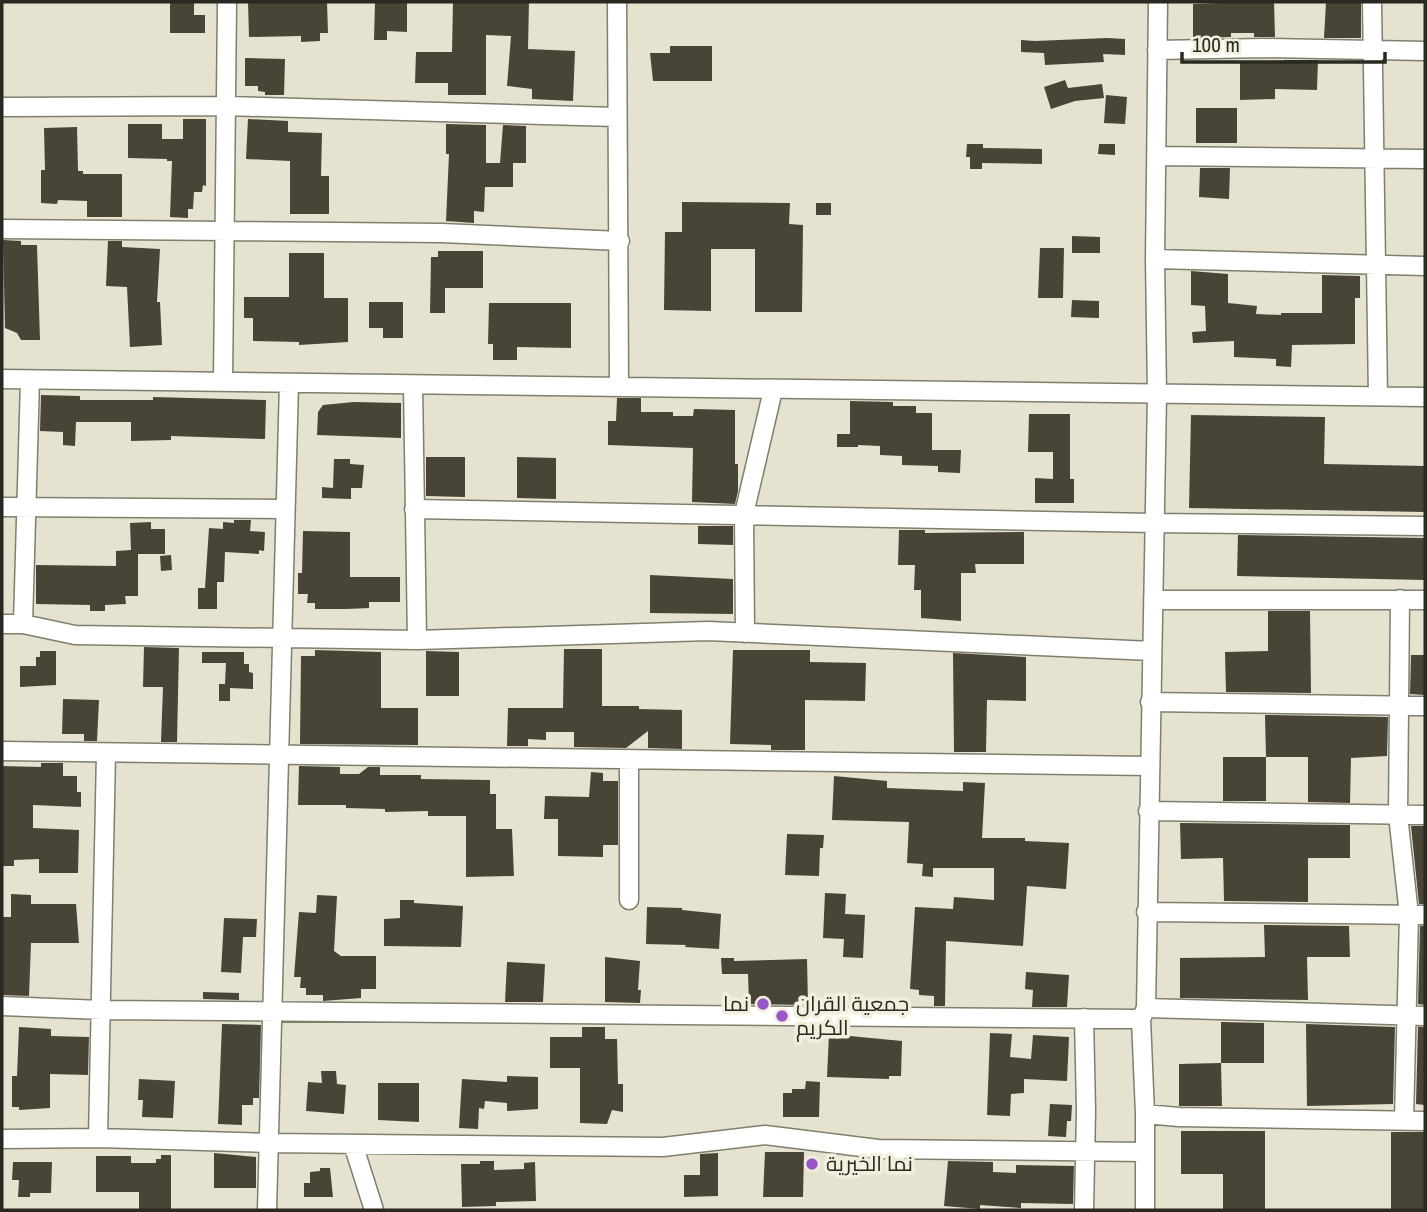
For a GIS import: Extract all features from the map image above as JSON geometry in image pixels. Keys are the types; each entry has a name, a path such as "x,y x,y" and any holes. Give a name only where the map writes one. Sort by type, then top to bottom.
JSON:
{"street":[{"path":"223,382 227,2"},
{"path":"617,2 619,387"},
{"path":"1145,1210 1143,1013 1157,394 1155,258 1158,2"},
{"path":"1373,2 1378,396"},
{"path":"1157,50 1425,51"},
{"path":"2,107 225,106 616,117"},
{"path":"1157,156 1425,159"},
{"path":"2,229 442,233 620,241"},
{"path":"1155,258 1425,266"},
{"path":"2,379 1425,397"},
{"path":"23,624 30,380"},
{"path":"267,1210 289,383"},
{"path":"413,385 418,640"},
{"path":"745,633 744,514 773,390"},
{"path":"2,507 285,509"},
{"path":"414,509 1425,526"},
{"path":"1400,599 1398,815 1417,915 1416,1016 1404,1120"},
{"path":"1153,600 1425,600"},
{"path":"2,624 23,624 75,635 418,640 708,631 1152,651"},
{"path":"1150,702 1425,706"},
{"path":"2,751 1150,766"},
{"path":"99,1138 107,752"},
{"path":"629,759 629,900"},
{"path":"1148,811 1425,815"},
{"path":"1146,912 1417,915"},
{"path":"2,1006 102,1010 1084,1018 1143,1013 1416,1016"},
{"path":"1084,1018 1084,1210"},
{"path":"1145,1114 1179,1117 1425,1121"},
{"path":"2,1139 99,1138 269,1143 663,1147 765,1135 878,1149 1145,1152"},
{"path":"353,1144 374,1210"}],"building":[{"path":"170,2 194,2 194,15 205,15 205,33 170,33"},
{"path":"248,2 327,2 328,33 320,33 320,41 301,42 301,36 249,37"},
{"path":"375,2 407,2 407,32 387,31 387,40 374,40"},
{"path":"453,2 529,2 528,49 575,51 573,101 532,99 532,89 507,86 511,36 486,35 486,95 448,95 448,83 415,83 416,52 452,52"},
{"path":"1274,2 1275,37 1231,33 1231,37 1193,38 1193,4"},
{"path":"1326,2 1361,2 1361,38 1324,38"},
{"path":"1125,39 1125,55 1103,54 1104,62 1045,65 1044,53 1021,52 1021,40"},
{"path":"670,46 712,46 712,81 653,81 650,53 670,53"},
{"path":"245,58 285,59 284,95 265,95 265,92 258,91 258,86 245,86"},
{"path":"1284,60 1318,60 1317,90 1275,89 1275,99 1240,100 1240,63 1284,63"},
{"path":"1065,80 1068,88 1102,84 1104,98 1075,101 1051,109 1044,87"},
{"path":"1106,95 1127,97 1125,124 1104,123"},
{"path":"1196,108 1237,108 1237,143 1196,143"},
{"path":"183,119 206,119 206,186 203,185 202,192 194,192 193,209 188,209 188,218 170,217 172,161 128,158 128,124 162,124 162,139 183,139"},
{"path":"248,119 288,121 288,132 322,133 321,176 329,176 329,214 290,214 290,161 246,159"},
{"path":"446,124 486,125 486,163 500,163 503,125 526,126 526,163 513,163 513,187 485,187 484,212 474,211 474,223 446,221 449,154 446,154"},
{"path":"77,127 78,171 83,171 83,174 122,174 122,217 87,217 87,201 58,200 57,204 41,203 41,170 45,170 44,128"},
{"path":"967,144 983,144 983,148 1042,149 1042,164 982,163 982,169 970,169 970,157 966,157"},
{"path":"1099,144 1115,144 1115,155 1098,154"},
{"path":"1200,168 1230,168 1229,199 1199,197"},
{"path":"682,202 790,203 789,224 803,225 802,312 755,312 755,249 711,249 711,311 664,310 665,232 682,232"},
{"path":"816,203 831,203 831,215 816,215"},
{"path":"1072,236 1100,237 1100,253 1072,253"},
{"path":"3,240 21,241 21,245 37,245 40,340 21,340 17,333 5,328"},
{"path":"108,241 122,241 122,247 160,249 157,302 160,302 162,345 130,347 127,287 106,286"},
{"path":"1040,248 1064,248 1063,298 1038,298"},
{"path":"438,251 483,251 483,288 445,288 445,313 430,313 431,257 438,257"},
{"path":"289,253 324,253 324,298 348,298 348,342 299,345 299,342 253,341 253,318 244,318 244,297 289,297"},
{"path":"1191,271 1228,274 1228,303 1257,306 1256,314 1281,315 1322,313 1322,275 1360,276 1360,298 1355,298 1355,344 1292,345 1291,367 1276,366 1276,359 1234,357 1234,341 1193,343 1192,332 1206,331 1205,306 1191,305"},
{"path":"1072,300 1099,301 1099,318 1071,317"},
{"path":"369,302 403,302 403,338 383,338 383,328 369,328"},
{"path":"489,303 571,303 571,348 517,347 517,360 493,360 493,344 488,344"},
{"path":"41,395 80,396 80,400 153,400 153,397 266,400 265,439 171,436 171,440 131,441 131,422 76,422 75,446 63,445 63,432 40,431"},
{"path":"617,398 641,398 641,412 673,412 673,416 693,416 694,409 735,410 738,491 735,504 692,502 693,448 608,445 608,421 616,421"},
{"path":"850,401 893,402 893,406 916,406 916,413 932,413 932,450 961,450 960,473 938,472 938,466 902,465 902,456 880,455 880,446 837,447 837,434 850,434"},
{"path":"354,402 401,403 401,438 317,435 318,412 323,405"},
{"path":"1029,414 1070,414 1070,479 1074,479 1074,503 1035,503 1035,478 1053,479 1053,452 1028,452"},
{"path":"1191,415 1325,417 1324,464 1425,466 1425,512 1189,508"},
{"path":"426,457 465,457 465,497 426,496"},
{"path":"517,457 556,458 556,499 517,498"},
{"path":"334,459 350,459 350,464 364,465 362,488 351,488 351,499 322,498 322,487 333,488"},
{"path":"234,520 251,520 250,531 265,532 264,551 259,550 259,554 225,552 224,582 217,582 217,609 198,609 198,588 205,588 209,528 223,529 223,522 234,523"},
{"path":"151,522 151,529 165,529 165,554 138,554 138,596 125,596 126,604 105,605 105,611 90,611 90,605 36,604 36,565 116,566 116,551 131,550 130,523"},
{"path":"698,526 733,526 733,545 698,544"},
{"path":"899,530 925,530 925,533 1024,532 1024,564 975,564 976,573 961,573 961,621 921,618 921,590 914,590 915,565 898,565"},
{"path":"303,531 350,532 350,577 400,577 400,602 369,602 369,608 315,609 315,603 307,603 308,594 298,594 298,573 302,573"},
{"path":"1238,535 1425,538 1425,580 1237,576"},
{"path":"171,555 172,570 161,571 160,556"},
{"path":"650,575 733,579 733,614 650,613"},
{"path":"1268,611 1310,611 1311,693 1226,692 1225,652 1268,651"},
{"path":"144,647 179,648 177,742 161,742 163,687 143,687"},
{"path":"564,649 602,649 602,706 682,710 682,749 648,748 648,731 626,748 574,747 574,732 546,732 546,740 528,739 528,746 507,746 508,708 563,708"},
{"path":"315,650 381,652 381,708 418,708 418,745 300,744 301,656 315,656"},
{"path":"733,650 810,650 810,662 866,663 865,701 805,700 805,750 771,750 771,745 730,744"},
{"path":"40,651 56,651 56,685 20,687 20,666 36,666 36,657 40,657"},
{"path":"426,651 459,652 459,696 426,696"},
{"path":"202,652 244,652 244,664 249,664 249,672 253,673 253,689 230,688 230,701 219,701 219,684 225,684 226,663 202,663"},
{"path":"953,653 1026,657 1026,701 987,700 986,752 954,752"},
{"path":"1411,655 1425,655 1425,695 1410,694"},
{"path":"63,699 99,700 97,741 84,741 84,734 62,734"},
{"path":"1265,715 1388,717 1387,756 1351,758 1350,803 1308,802 1308,757 1266,757"},
{"path":"1223,757 1266,757 1266,801 1223,801"},
{"path":"41,763 63,763 63,776 77,776 81,807 33,805 33,828 79,830 78,873 39,873 39,859 14,860 14,866 2,866 2,766 41,767"},
{"path":"299,766 340,767 340,774 359,774 368,767 380,767 380,775 421,775 421,779 490,780 490,794 496,794 496,829 512,829 514,876 466,877 466,816 428,816 428,811 385,812 385,809 346,808 346,805 298,805"},
{"path":"591,772 603,773 603,781 618,781 618,845 603,845 603,857 558,856 558,819 544,819 545,796 589,797"},
{"path":"834,776 887,781 887,788 963,791 963,782 985,783 982,838 1025,838 1025,841 1069,843 1066,889 1027,886 1023,946 946,941 945,1006 934,1006 934,996 919,995 919,990 910,989 915,907 953,909 954,897 994,900 994,868 933,868 933,877 922,876 923,864 907,863 909,822 832,820"},
{"path":"1180,823 1350,825 1350,858 1308,858 1308,902 1224,901 1223,858 1181,859"},
{"path":"1411,826 1425,826 1425,904 1419,904"},
{"path":"787,834 824,835 823,848 820,848 819,876 785,875"},
{"path":"825,893 846,894 845,914 865,915 863,958 843,957 844,939 823,938"},
{"path":"11,894 31,895 31,904 76,904 79,943 31,943 29,996 2,995 2,917 11,917"},
{"path":"317,895 337,896 334,951 341,956 376,956 376,989 361,989 361,998 323,1001 323,995 306,995 306,988 300,988 301,977 294,977 299,912 316,913"},
{"path":"400,900 463,906 461,947 384,946 384,919 400,918"},
{"path":"647,907 682,908 721,914 719,949 646,944"},
{"path":"224,918 257,919 256,937 243,937 241,973 221,972"},
{"path":"1264,925 1349,926 1350,957 1307,957 1308,1000 1180,998 1180,958 1265,957"},
{"path":"1420,926 1425,926 1425,1005 1418,1004"},
{"path":"605,957 640,961 640,1003 605,1002"},
{"path":"721,958 734,958 734,961 807,959 808,1005 749,1004 748,974 722,974"},
{"path":"507,962 545,964 543,1002 505,1002"},
{"path":"1026,972 1069,975 1067,1007 1032,1007 1033,990 1025,989"},
{"path":"203,992 239,993 239,1000 203,999"},
{"path":"1221,1022 1264,1023 1264,1063 1221,1063"},
{"path":"222,1024 261,1025 259,1098 253,1098 253,1105 242,1105 242,1125 218,1124"},
{"path":"1306,1024 1395,1027 1393,1104 1307,1106"},
{"path":"19,1027 51,1029 51,1036 89,1037 88,1075 50,1074 50,1108 19,1110 19,1107 12,1107 12,1076 17,1076"},
{"path":"582,1027 605,1027 605,1039 617,1039 618,1084 623,1084 623,1112 612,1110 607,1124 580,1123 580,1068 550,1068 550,1037 582,1037"},
{"path":"1418,1027 1425,1027 1425,1105 1416,1104"},
{"path":"990,1033 1012,1034 1010,1057 1031,1059 1033,1035 1069,1037 1067,1081 1024,1079 1024,1093 1011,1094 1010,1116 987,1115"},
{"path":"829,1034 902,1041 901,1076 889,1076 889,1079 827,1077"},
{"path":"1221,1063 1222,1106 1179,1106 1179,1064"},
{"path":"321,1071 336,1071 337,1084 346,1085 344,1114 306,1111 308,1082 322,1083"},
{"path":"507,1076 538,1077 538,1109 507,1111 507,1103 485,1101 484,1109 479,1108 478,1129 459,1128 462,1079 507,1082"},
{"path":"139,1079 175,1081 173,1118 142,1117 143,1100 138,1100"},
{"path":"806,1081 820,1082 819,1117 783,1117 783,1093 792,1093 792,1089 805,1089"},
{"path":"378,1083 419,1083 419,1122 378,1120"},
{"path":"1050,1104 1072,1105 1066,1137 1048,1136"},
{"path":"1181,1131 1265,1131 1265,1210 1223,1210 1223,1174 1181,1174"},
{"path":"1391,1132 1425,1132 1425,1210 1391,1210"},
{"path":"765,1152 804,1152 803,1197 763,1197"},
{"path":"214,1153 256,1157 256,1188 214,1188"},
{"path":"718,1153 718,1196 684,1197 684,1175 700,1175 700,1154"},
{"path":"161,1155 171,1155 171,1210 139,1210 139,1192 96,1192 96,1156 131,1156 131,1163 156,1163 156,1159 161,1159"},
{"path":"480,1161 494,1161 494,1170 524,1169 524,1163 535,1162 536,1201 496,1202 496,1206 462,1207 461,1164 480,1164"},
{"path":"948,1161 993,1162 993,1172 1016,1173 1016,1165 1074,1166 1073,1204 1021,1203 1021,1208 980,1205 980,1209 944,1206"},
{"path":"13,1162 52,1162 51,1193 30,1193 30,1197 18,1197 19,1180 12,1180"},
{"path":"320,1168 330,1168 333,1197 304,1197 304,1183 310,1183 310,1172 320,1171"}],"place":[{"name":"نما","path":"763,1004"},
{"name":"جمعية القران الكريم","path":"782,1016"},
{"name":"نما الخيرية","path":"812,1164"}]}
